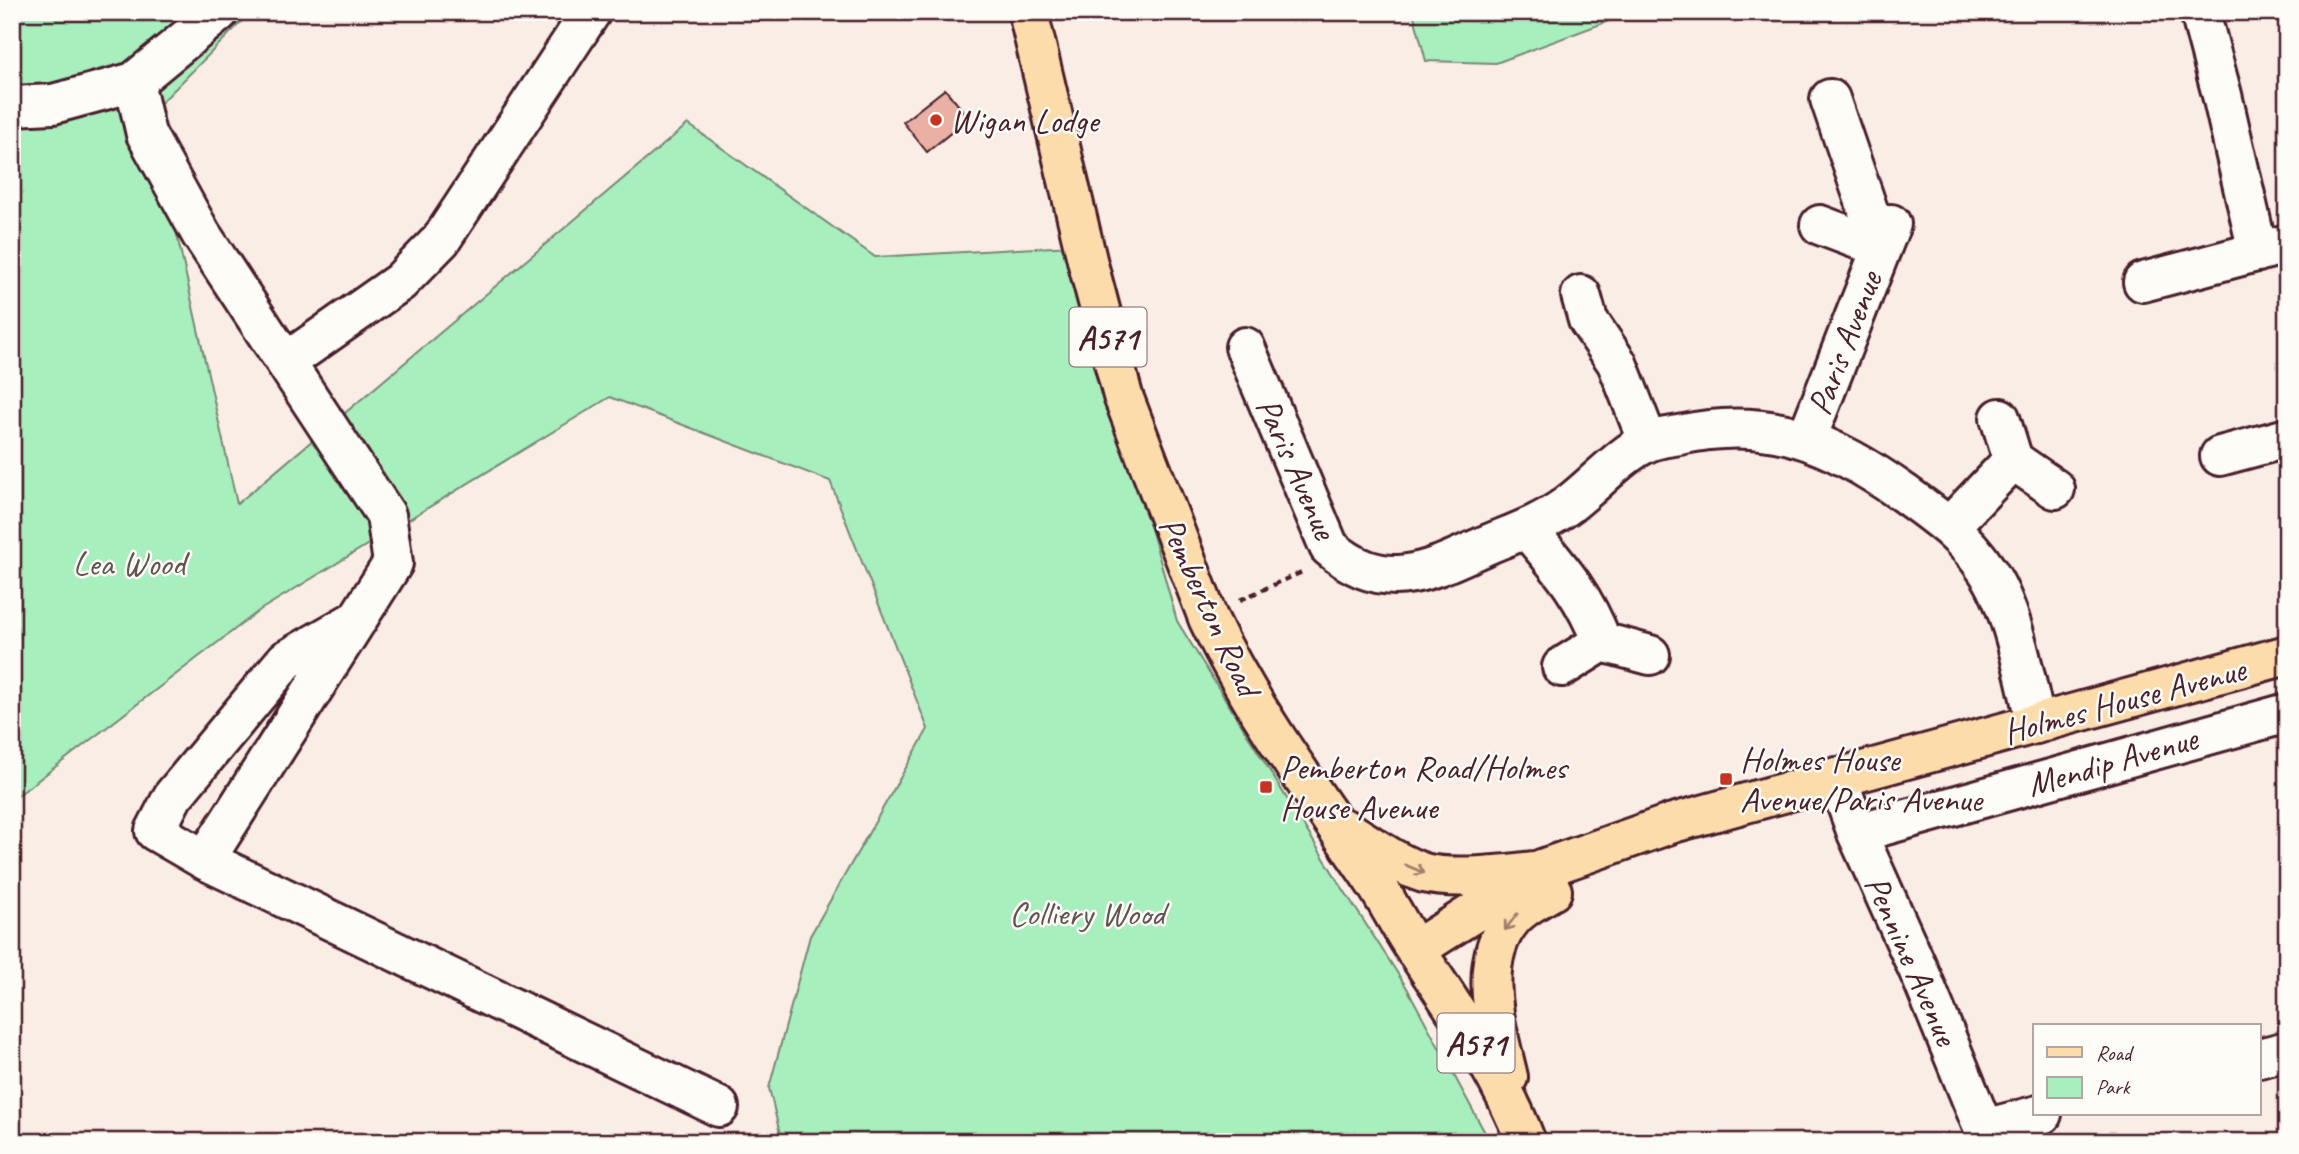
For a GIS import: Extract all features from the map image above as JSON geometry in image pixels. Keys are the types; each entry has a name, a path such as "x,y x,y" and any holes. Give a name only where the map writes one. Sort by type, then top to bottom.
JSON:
{"main road":[{"name":"Pemberton Road","path":"1028,12 1088,264 1123,396 1208,618 1263,717 1387,901 1415,950 1485,1058 1522,1132"},
{"name":"Holmes House Avenue","path":"1415,950 1542,869 1673,823 2287,655"},
{"path":"1522,1132 1495,1017 1492,986 1498,942 1511,920 1525,906 1673,823"},
{"path":"1334,824 1426,873 1487,876 1542,869"}],"street":[{"path":"12,106 53,104 134,82 219,12"},
{"path":"286,362 400,282 441,240 591,12"},
{"path":"2143,282 2272,248 2222,95 2200,12"},
{"path":"134,82 146,134 201,234 386,515 393,563 205,860"},
{"path":"1830,99 1886,236"},
{"path":"1820,225 1886,236"},
{"name":"Paris Avenue","path":"1807,439 1886,236"},
{"path":"1581,295 1588,320 1617,363 1648,442"},
{"name":"Paris Avenue","path":"1245,347 1329,547 1338,556 1375,574 1411,575 1454,561 1527,529 1564,508 1628,455 1648,442 1706,429 1754,429 1807,439 1848,456 1950,526 1987,570 2009,617 2036,724"},
{"path":"2000,418 2013,460 2055,489"},
{"path":"2220,456 2287,439"},
{"path":"1950,526 2013,460"},
{"path":"1527,529 1575,586 1592,616 1602,642"},
{"path":"358,619 286,660 173,796 155,831 205,860 719,1107"},
{"path":"1562,667 1602,642 1650,655"},
{"name":"Mendip Avenue","path":"1857,833 2287,713"},
{"name":"Pennine Avenue","path":"1837,777 1857,833 1922,978 1987,1135"},
{"path":"2260,1058 2287,1051"},
{"path":"1987,1135 2037,1116"}],"path":[{"path":"1208,618 1245,597 1338,556"}],"green space":[{"name":"Colliery Wood","path":"12,12 251,12 150,114 237,504 688,124 875,257 1072,246 1177,621 1407,988 1490,1142 782,1142 769,1088 810,936 928,729 830,481 610,397 260,610 12,800"},
{"path":"1413,12 1633,12 1496,63 1426,61"}],"building":[{"name":"Wigan Lodge","path":"945,89 969,118 927,152 903,122"}],"place":[{"name":"Wigan Lodge","path":"936,120"},
{"name":"Holmes House Avenue/Paris Avenue","path":"1726,779"},
{"name":"Pemberton Road/Holmes House Avenue","path":"1266,787"}],"park label":[{"name":"Lea Wood","path":"129,563"}]}
